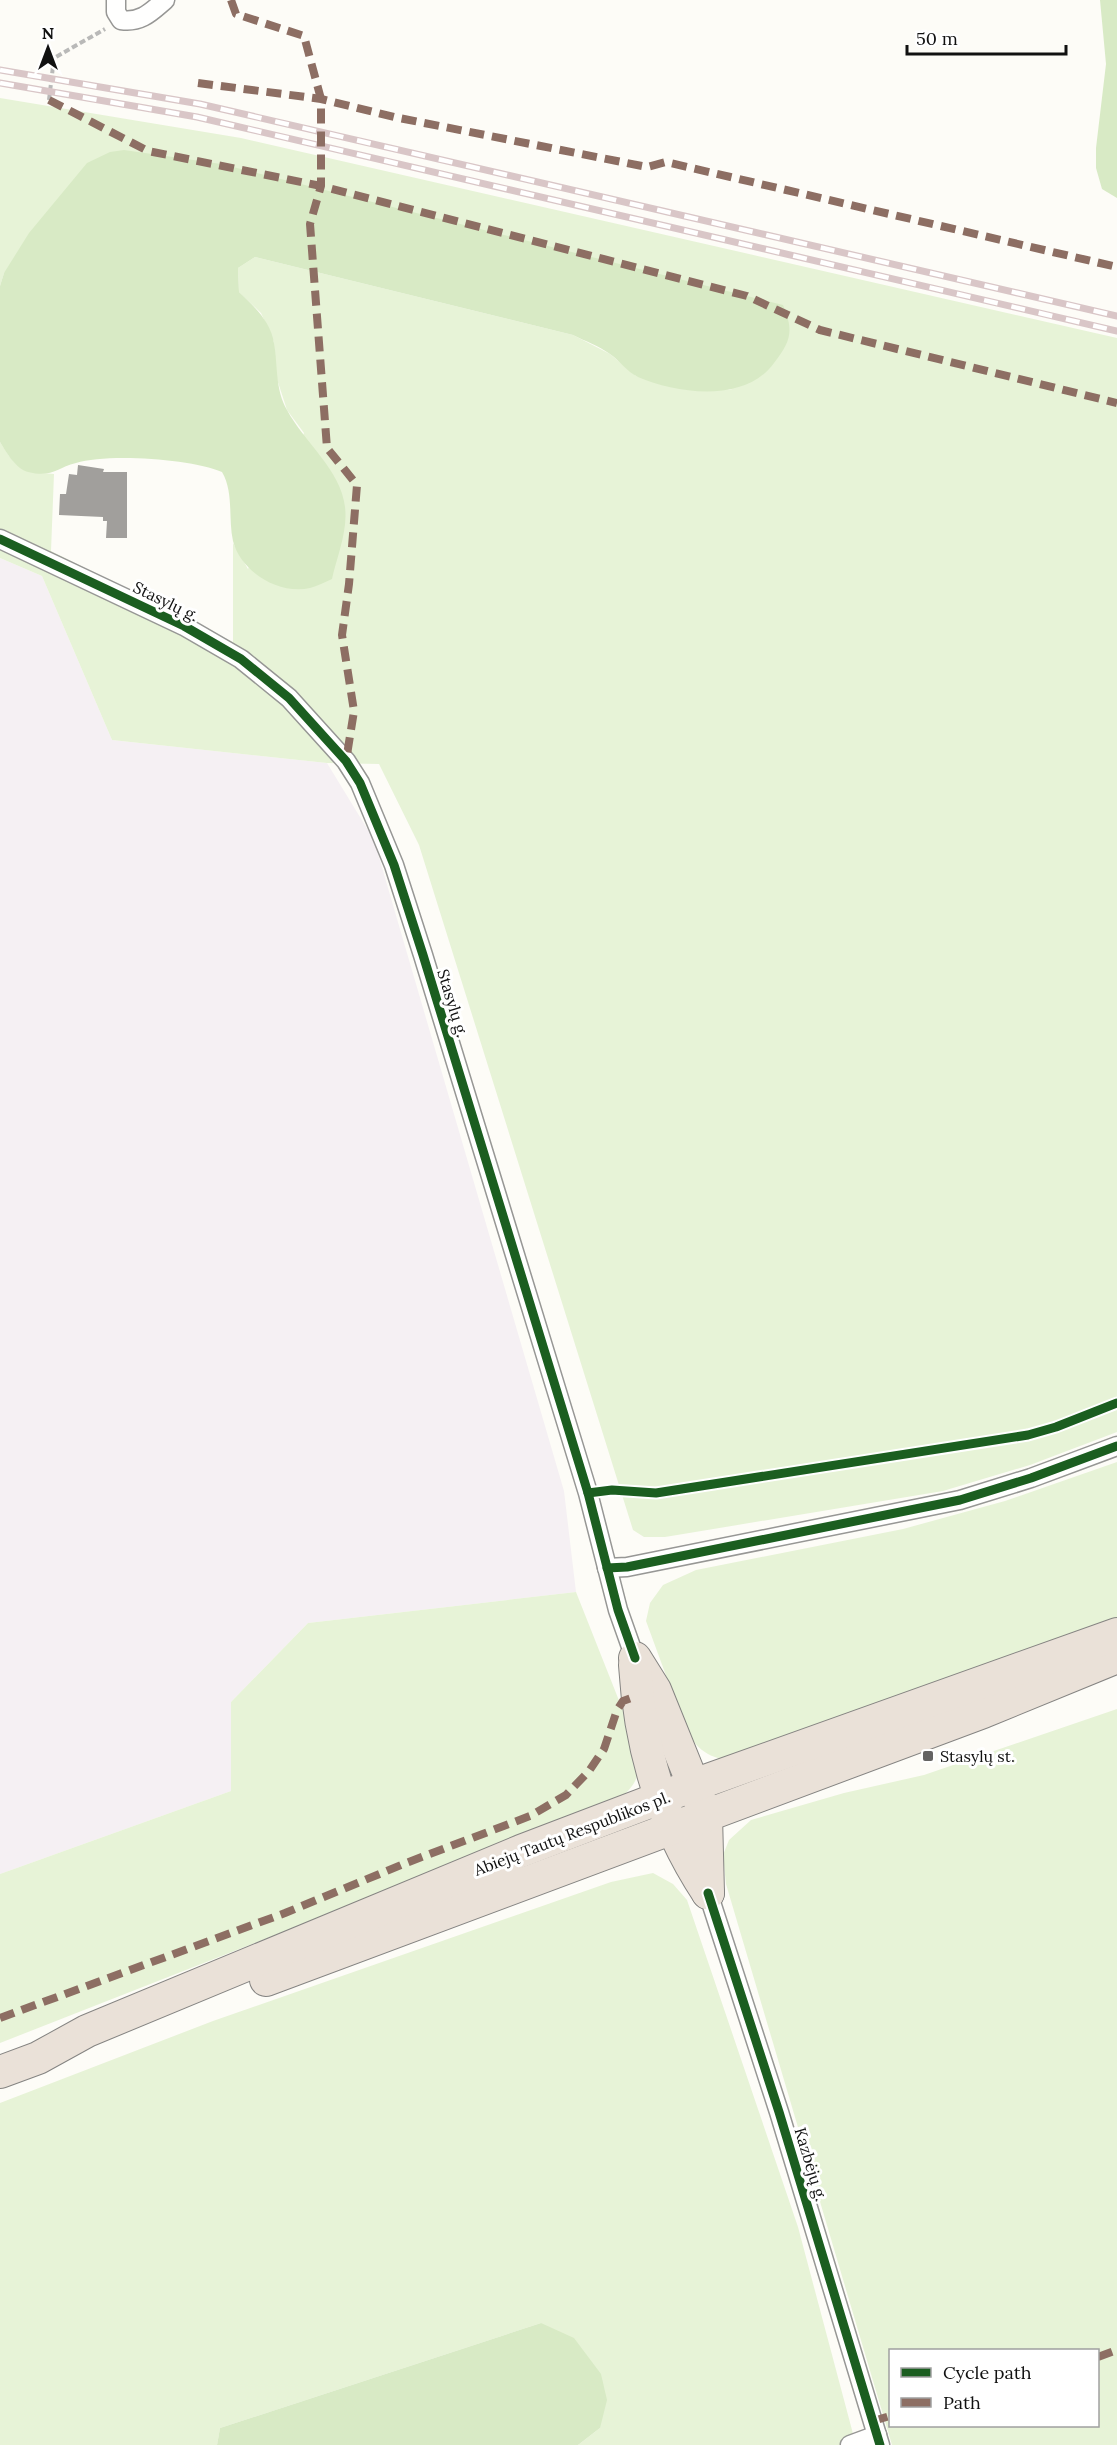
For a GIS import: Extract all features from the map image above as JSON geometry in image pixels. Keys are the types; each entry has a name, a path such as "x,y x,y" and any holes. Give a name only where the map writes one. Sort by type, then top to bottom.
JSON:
{"highway":[{"name":"Abiejų Tautų Respublikos pl.","path":"38,2058 87,2031 521,1851 694,1785 1117,1634"},
{"path":"635,1658 655,1690 706,1816 708,1893"},
{"path":"635,1658 641,1719 660,1798 671,1829 686,1859 708,1893"},
{"name":"Abiejų Tautų Respublikos pl.","path":"0,2072 38,2058 91,2045 982,1712 1117,1658"}],"street":[{"path":"116,0 116,12 121,20 132,22 144,17 165,0"},
{"name":"Stasylų g.","path":"0,539 184,626 241,659 290,698 346,761 360,783 394,865 588,1493 607,1568 635,1658"},
{"path":"607,1568 627,1567 960,1500 1031,1478 1117,1446"},
{"name":"Kazbėjų g.","path":"708,1893 783,2123 879,2440"},
{"path":"850,2445 879,2440"}],"path":[{"path":"49,100 54,58 121,20"}],"shaded area":[{"path":"0,558 42,576 112,740 327,763 374,840 564,1491 576,1592 308,1623 231,1702 231,1791 0,1874"}],"green space":[{"path":"1100,0 1117,0 1117,198 1102,189 1096,168 1096,148 1106,64"},
{"path":"0,98 241,138 1117,338 1117,1432 1030,1465 943,1491 665,1537 644,1537 633,1530 419,845 379,764 327,763 112,740 42,576 0,558 0,442 11,459 22,468 54,474 51,551 233,642 233,543 248,569 304,433 287,410 275,373 274,342 261,313 239,292 238,268 255,257 573,335 610,354 636,376 732,390 248,172 221,164 4,273 0,286"},
{"path":"124,150 221,164 783,305 789,322 789,336 774,363 761,376 729,389 691,391 672,388 638,377 606,351 573,335 255,257 238,268 239,292 266,321 274,343 283,402 294,422 337,481 346,516 344,534 332,579 310,588 286,588 263,579 244,562 237,552 233,541 228,488 222,472 208,467 171,461 108,458 90,460 48,473 36,474 19,467 0,442 0,286 4,273 29,233 87,163 110,152"},
{"path":"1117,1462 1117,1618 739,1761 714,1757 702,1750 691,1738 646,1621 650,1603 663,1585 696,1570 903,1529 1005,1501"},
{"path":"576,1592 637,1746 638,1771 635,1782 619,1800 0,2043 0,1874 231,1791 231,1702 308,1623"},
{"path":"1117,1709 1117,2445 892,2445 726,1884 723,1855 729,1840 751,1820 844,1793 924,1775"},
{"path":"653,1873 673,1884 687,1900 798,2227 856,2445 578,2445 600,2428 541,2323 220,2428 217,2445 0,2445 0,2103 213,2021 611,1882"},
{"path":"541,2323 574,2338 601,2374 607,2400 600,2428 578,2445 217,2445 220,2428"}],"building":[{"path":"78,465 104,469 103,472 127,472 127,538 106,538 107,521 103,521 103,517 59,515 60,494 66,494 69,474 77,475"}],"railway":[{"path":"0,70 200,104 1117,316"},
{"path":"0,83 197,117 1117,331"}],"marked path":[{"path":"231,0 236,14 304,36 321,99 321,186 310,224 327,448 357,485 349,584 342,635 354,711 346,761"},
{"path":"198,83 321,99 394,117 647,167 666,162 1117,267"},
{"path":"49,100 148,151 321,186 747,296 820,330 1117,403"},
{"path":"0,2018 285,1913 406,1863 530,1816 566,1795 589,1771 604,1749 617,1710 623,1701 637,1696"},
{"path":"1099,2357 1117,2350"},
{"path":"873,2421 889,2416"}],"cycle path":[{"path":"0,539 184,626 241,659 289,698 346,761 360,783 394,865 423,955 588,1493 618,1610 635,1658"},
{"path":"588,1493 612,1490 656,1493 1028,1435 1056,1427 1117,1403"},
{"path":"607,1568 627,1567 960,1500 1031,1478 1117,1446"},
{"path":"708,1893 779,2112 880,2445"}],"place":[{"name":"Stasylų st.","path":"928,1756"}]}
